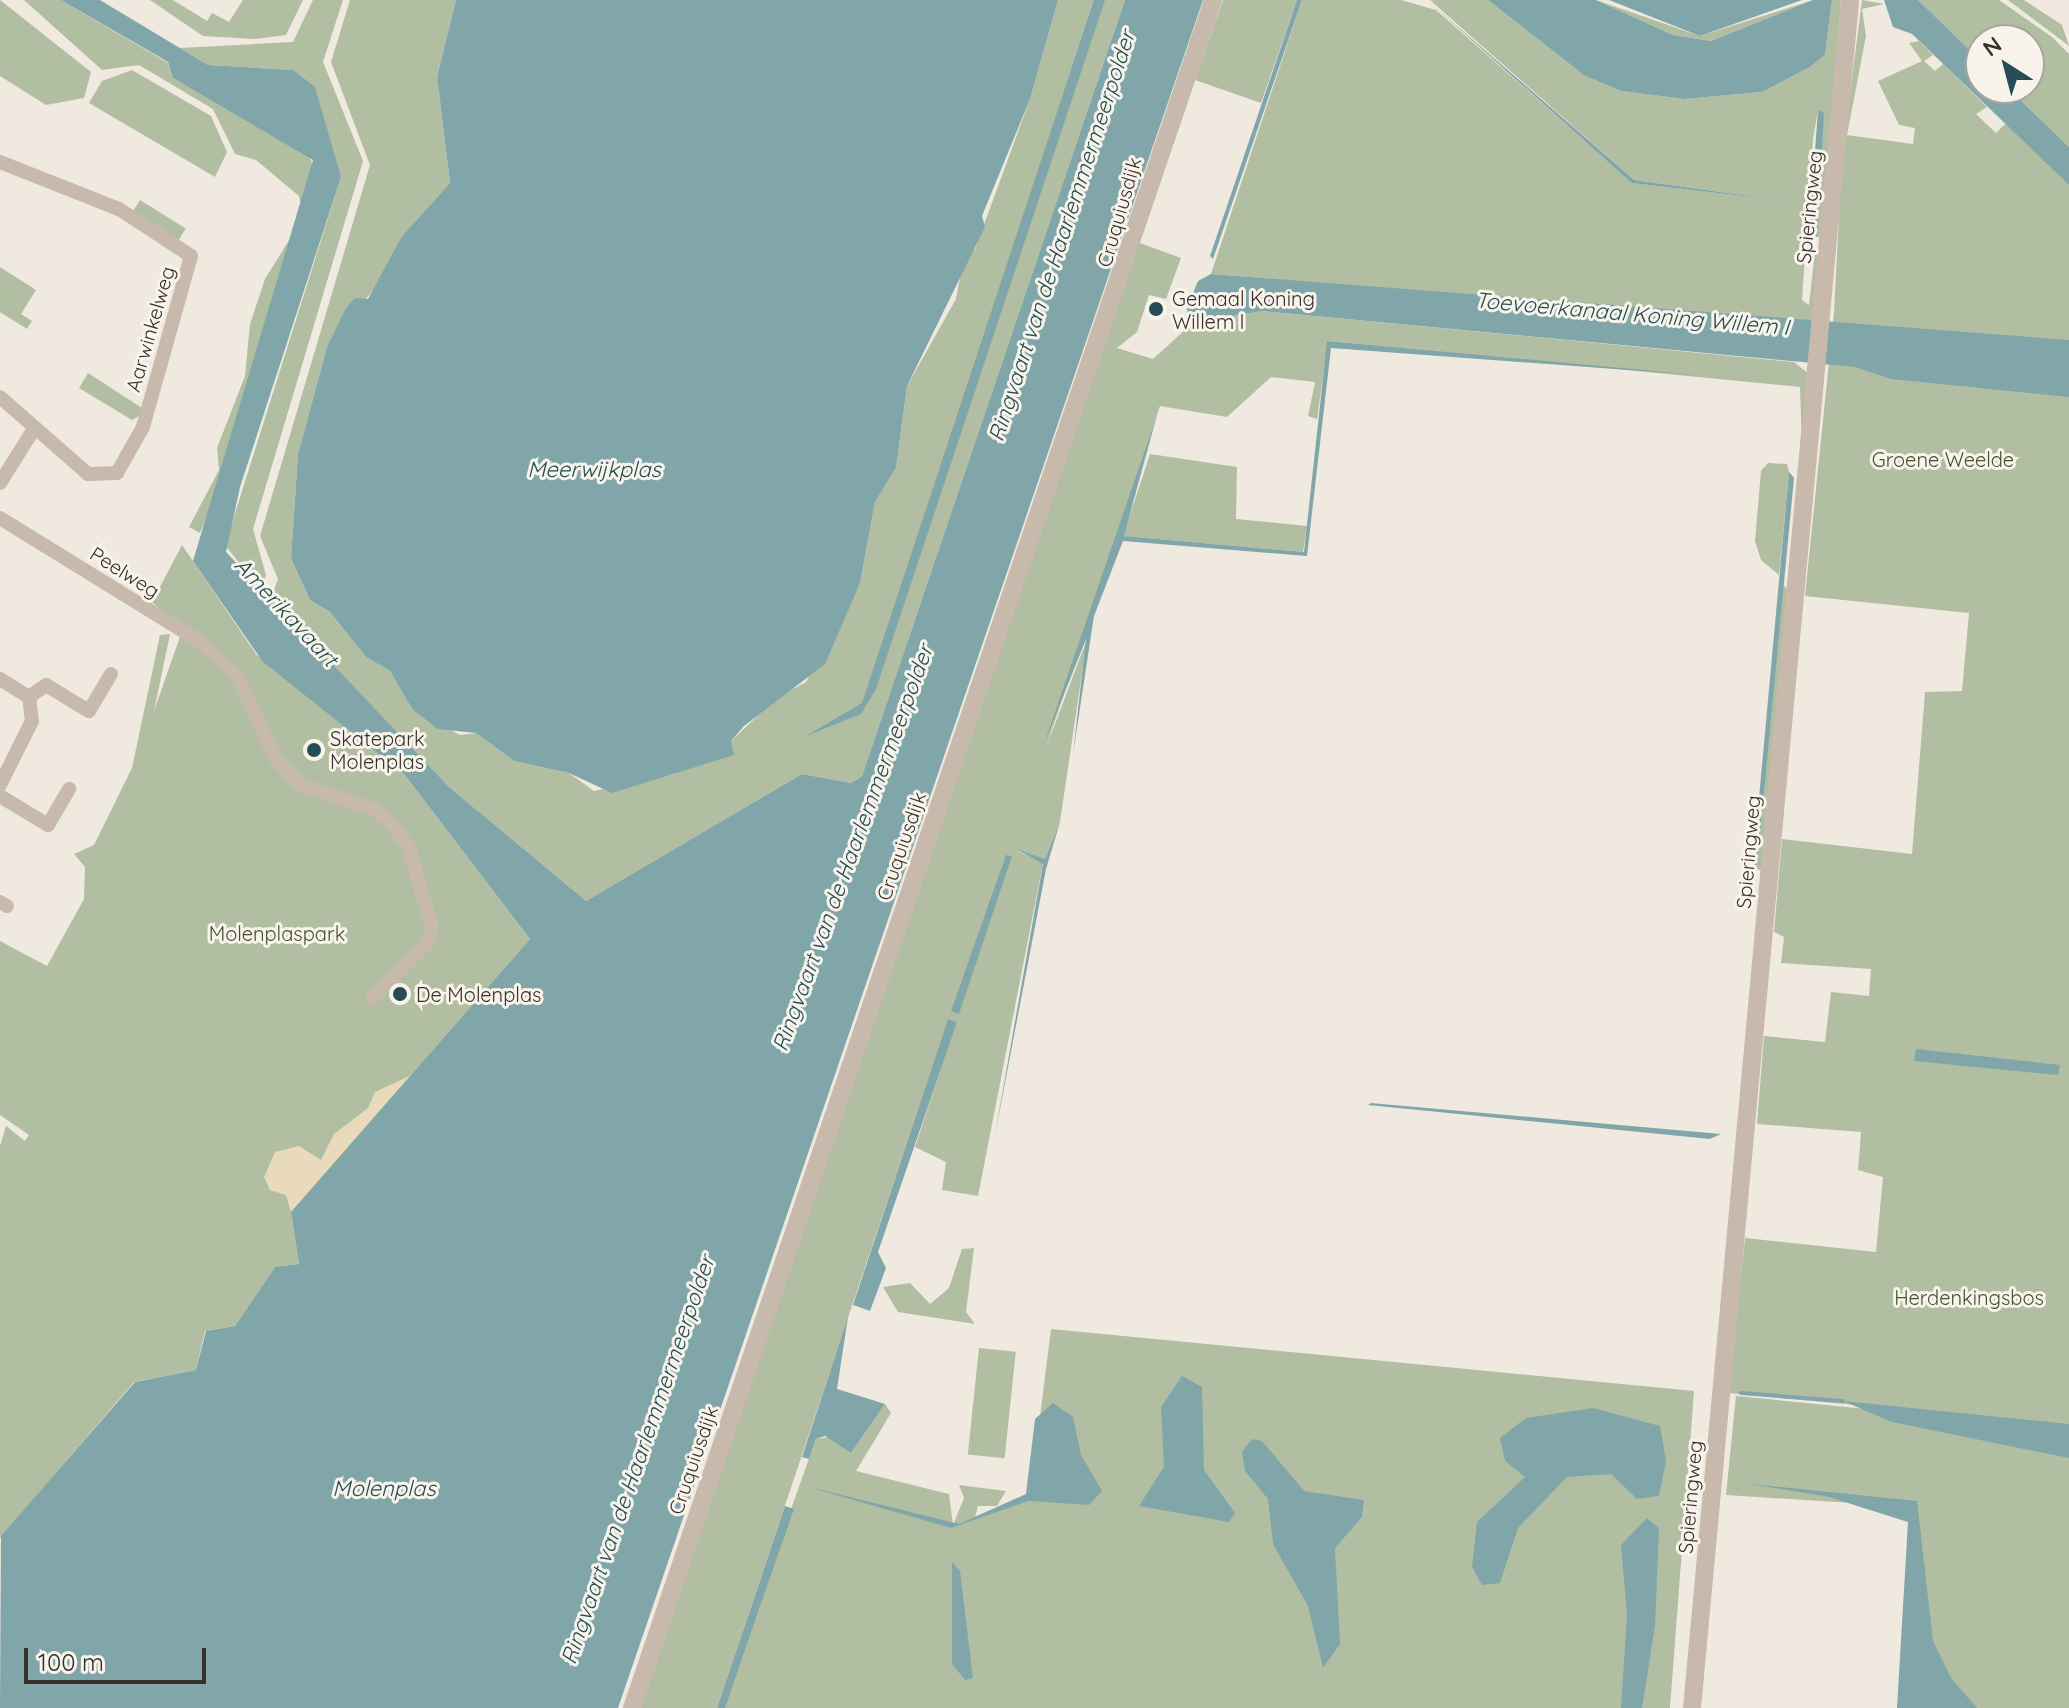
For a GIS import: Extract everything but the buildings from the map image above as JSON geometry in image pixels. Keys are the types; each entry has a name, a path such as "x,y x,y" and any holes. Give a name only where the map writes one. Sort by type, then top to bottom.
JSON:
{"street":[{"name":"Cruquiusdijk","path":"632,1708 1213,0"},
{"name":"Spieringweg","path":"1692,1708 1850,0"},
{"name":"Aarwinkelweg","path":"0,162 119,209 191,256 143,427 117,473 88,474 0,397"},
{"path":"0,483 34,429"},
{"name":"Peelweg","path":"0,518 225,665 275,758 299,784 375,810 409,848 432,928 373,998"},
{"path":"29,697 46,685 89,711 111,674"},
{"path":"0,679 29,697"},
{"path":"0,785 31,732 29,697"},
{"path":"0,796 48,825 69,789"}],"green space":[{"path":"0,0 91,72 84,98 46,105 0,76"},
{"path":"24,0 61,0 168,63 173,78 309,156 313,165 301,207 299,196 256,160 235,154 213,109 139,65 102,70"},
{"path":"150,0 173,0 207,21 212,13 229,22 243,0 303,0 286,35 255,39 203,36"},
{"path":"313,0 343,0 323,62 363,161 253,529 266,575 261,591 225,545 341,177 293,70 208,65 180,48 293,42"},
{"path":"350,0 456,0 437,75 450,183 402,236 383,278 327,347 298,454 291,558 310,600 330,612 366,657 390,671 412,709 460,735 476,733 514,761 569,773 594,791 674,774 731,741 778,697 806,682 860,583 875,502 896,468 907,386 956,299 964,256 975,249 1030,99 1058,0 1125,0 862,776 851,783 802,774 586,901 449,787 270,601 278,579 260,536 370,165 331,62"},
{"path":"1223,0 1297,0 1261,103 1195,80"},
{"path":"1302,0 1401,0 1436,10 1633,183 1792,202 1634,180 1430,0 1488,0 1585,76 1621,91 1684,99 1762,92 1810,67 1825,55 1832,0 1841,0 1823,236 1817,237 1818,110 1813,139 1802,300 1809,305 1815,252 1822,251 1814,324 1211,274"},
{"path":"1596,0 1700,36 1813,0 1711,41 1673,35"},
{"name":"Groene Weelde","path":"1862,0 1884,4 1862,9 1866,36 1847,135 1913,144 1915,128 1899,125 1878,81 1922,61 1909,43 1919,41 1933,55 1924,61 1935,71 1943,64 1965,86 1965,104 1984,104 1987,107 1976,114 1996,133 2007,122 2069,185 2069,1425 1728,1393 1745,1238 1876,1252 1883,1177 1858,1170 1861,1132 1757,1124 1764,1036 1825,1042 1831,992 1869,996 1871,969 1781,963 1784,937 1774,932 1782,839 1912,854 1925,692 1962,691 1969,613 1805,596 1834,313 1842,158"},
{"path":"1918,0 1999,0 2033,24 1965,24 1965,46"},
{"path":"2008,0 2024,0 2062,25 2069,46 2045,28 2045,24 2040,24"},
{"path":"2045,32 2069,54 2069,147 2025,104 2045,104"},
{"path":"132,70 211,116 227,152 215,177 89,103 102,81"},
{"path":"140,200 186,229 179,240 133,211"},
{"path":"293,234 221,484 200,533 189,527 219,470 217,448 245,376 250,324 265,279"},
{"path":"1137,242 1181,258 1166,299 1149,295 1137,332 1117,348 1153,359 1186,329 1187,308 1193,323 1262,311 1794,362 1809,374 1802,449 1800,387 1328,341 1317,419 1308,416 1315,382 1271,377 1227,417 1160,406 1046,748 1087,639 1060,822 1045,859 1016,850 1043,863 978,1196 942,1190 946,1162 915,1147 956,1023 948,1020 717,1708 638,1708"},
{"path":"0,267 36,290 21,314 32,321 27,329 0,312"},
{"path":"88,373 142,408 139,416 132,420 79,388"},
{"path":"1150,454 1237,467 1236,519 1307,526 1303,552 1123,536"},
{"path":"1768,463 1787,464 1789,472 1779,575 1761,560 1755,541 1761,471"},
{"name":"Molenplaspark","path":"182,545 256,654 404,774 530,939 291,1212 299,1264 275,1267 235,1326 205,1331 196,1370 134,1382 0,1538 0,1146 6,1126 25,1141 29,1135 0,1115 0,941 47,966 84,899 85,867 74,854 94,845 132,768 160,635 170,634 154,711 183,628 152,602"},
{"path":"1783,585 1788,590 1762,871 1753,867"},
{"path":"974,1248 966,1312 975,1324 898,1312 883,1287 910,1283 930,1304 949,1288 962,1249"},
{"path":"1051,1329 1694,1391 1670,1708 720,1708 816,1439 830,1437 851,1453 885,1404 891,1413 856,1471 949,1494 953,1525 964,1498 959,1485 1006,1491 997,1506 978,1506 975,1517 1030,1496"},
{"path":"979,1348 1016,1352 1005,1458 968,1454"},
{"path":"1736,1396 2069,1429 2069,1708 1904,1708 1915,1507 1726,1495"}],"sand":[{"path":"416,1073 291,1212 286,1195 270,1190 264,1177 275,1152 299,1146 321,1160 334,1134 368,1108 375,1092"}],"water":[{"name":"Molenplas","path":"61,0 100,0 208,65 293,70 315,87 341,177 240,487 226,552 449,787 586,901 802,774 851,783 862,776 1125,0 1203,0 618,1708 0,1708 1,1536 135,1382 196,1370 206,1331 235,1326 275,1267 299,1264 291,1212 530,939 404,774 263,662 193,561 313,160 173,78 168,62"},
{"name":"Meerwijkplas","path":"456,0 1058,0 1030,99 982,216 985,227 907,386 896,468 875,502 860,583 825,664 744,726 731,741 734,755 612,793 569,773 514,761 476,733 438,729 412,709 390,671 366,657 330,612 310,600 291,558 298,454 327,347 346,308 355,298 368,299 402,236 450,183 437,76"},
{"path":"1094,0 1105,0 876,689 861,714 806,736 862,703"},
{"path":"1297,0 1302,0 1213,259 1210,256"},
{"path":"1427,0 1634,180 1793,202 1632,183"},
{"path":"1488,0 1596,0 1673,35 1711,41 1813,0 1832,0 1825,55 1810,67 1762,92 1684,99 1621,91 1585,76"},
{"path":"1609,0 1802,0 1700,36"},
{"path":"1884,0 1918,0 1965,46 1965,85 1912,34 1893,27"},
{"path":"1985,104 2025,104 2069,147 2069,185"},
{"path":"1818,110 1824,113 1817,237 1809,233"},
{"name":"Toevoerkanaal Koning Willem I","path":"1211,274 2069,340 2069,397 1891,379 1855,367 1262,311 1192,323 1187,308 1198,281"},
{"path":"1327,341 1709,376 1331,348 1307,556 1123,541 1094,616 1073,754 1086,639 1043,747 1157,415 1124,536 1304,552"},
{"path":"1789,472 1794,478 1757,865 1753,863"},
{"path":"1060,822 1046,869 994,1140 1043,864 1016,849 1045,859"},
{"path":"1006,855 1012,856 959,1014 951,1011"},
{"path":"948,1019 957,1022 878,1252 886,1268 870,1311 853,1305"},
{"path":"1916,1049 2060,1065 2058,1075 1914,1061"},
{"path":"1371,1103 1721,1134 1710,1139 1368,1105"},
{"path":"848,1317 837,1389 885,1404 851,1453 825,1436 816,1439 809,1459 802,1457"},
{"path":"1182,1376 1202,1387 1204,1470 1235,1513 1229,1522 1139,1506 1164,1467 1161,1407"},
{"path":"1843,1401 2069,1424 2069,1458 1892,1422"},
{"path":"1053,1403 1073,1417 1081,1455 1102,1491 1089,1505 1028,1501 951,1528 805,1486 959,1524 1026,1494 1035,1419"},
{"path":"1593,1408 1660,1426 1666,1461 1659,1496 1637,1499 1611,1474 1567,1477 1518,1528 1500,1583 1482,1585 1472,1567 1477,1522 1525,1477 1505,1461 1500,1438 1526,1418"},
{"path":"1252,1439 1262,1441 1304,1491 1364,1500 1362,1517 1335,1548 1340,1644 1323,1668 1308,1606 1273,1544 1268,1499 1245,1471 1242,1452"},
{"path":"1750,1484 1917,1501 1933,1641 1951,1678 1977,1708 1897,1708 1908,1522 1829,1497"},
{"path":"785,1506 794,1509 725,1708 717,1708"},
{"path":"1647,1518 1659,1528 1655,1626 1642,1708 1621,1708 1627,1615 1621,1545"},
{"path":"952,1562 960,1571 973,1678 965,1680 952,1664"}],"waterway":[{"path":"1741,1393 1843,1401"}],"place":[{"name":"Gemaal Koning Willem I","path":"1156,309"},
{"name":"Skatepark Molenplas","path":"314,750"},
{"name":"De Molenplas","path":"400,994"}],"water label":[{"name":"Ringvaart van de Haarlemmermeerpolder","path":"1062,236"},
{"name":"Amerikavaart","path":"286,612"},
{"name":"Ringvaart van de Haarlemmermeerpolder","path":"853,848"},
{"name":"Ringvaart van de Haarlemmermeerpolder","path":"638,1460"}],"park label":[{"name":"Herdenkingsbos","path":"1969,1297"}]}
